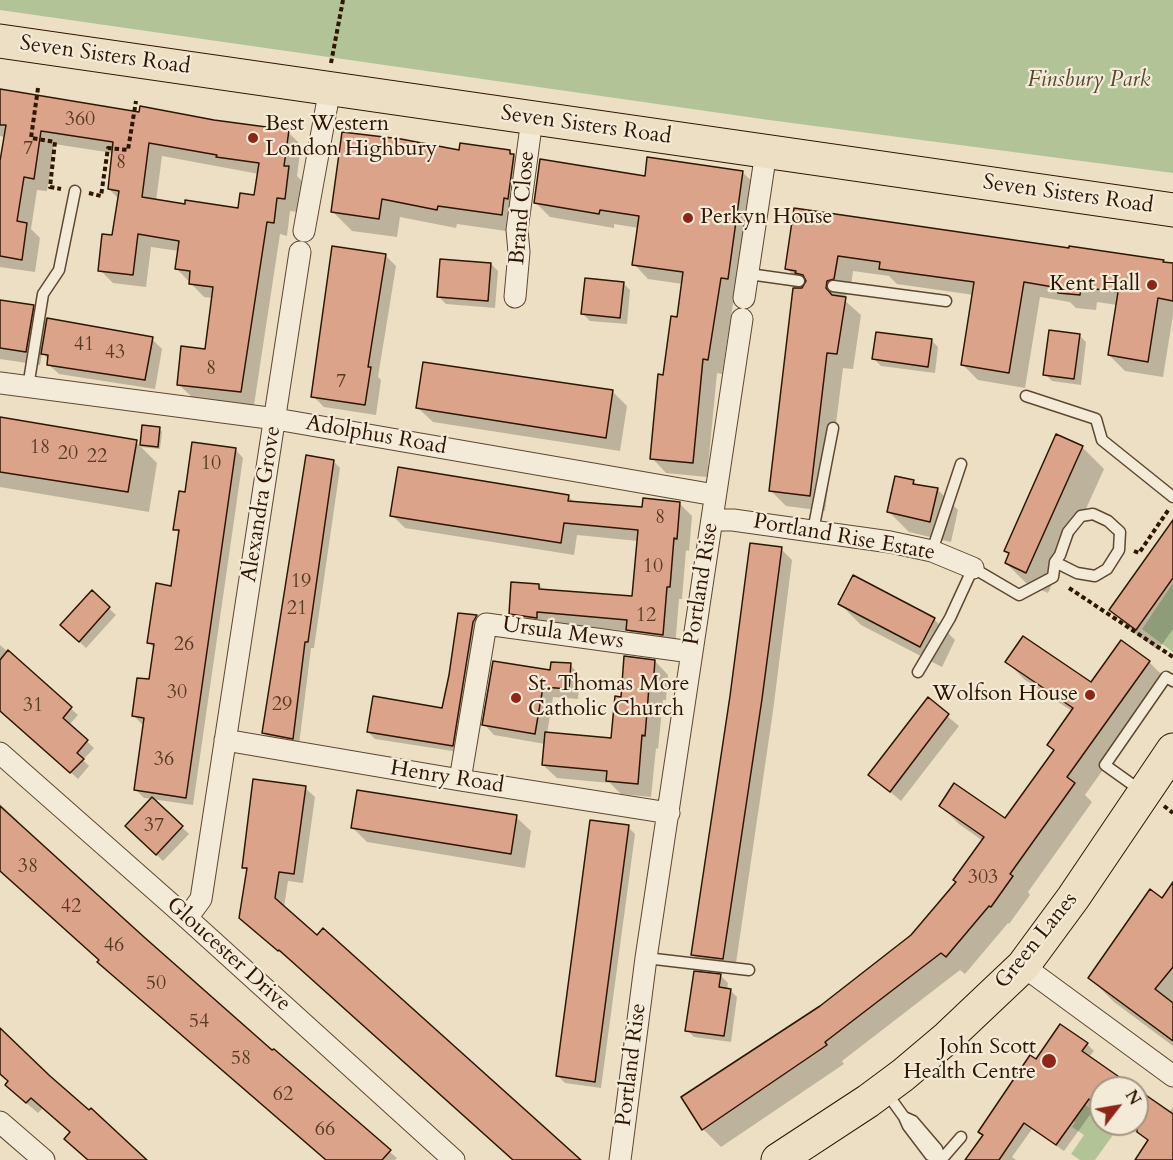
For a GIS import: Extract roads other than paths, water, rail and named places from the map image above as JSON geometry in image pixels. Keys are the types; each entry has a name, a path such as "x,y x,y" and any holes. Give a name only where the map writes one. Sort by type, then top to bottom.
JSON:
{"main road":[{"name":"Seven Sisters Road","path":"0,41 331,73 532,119 1173,210"},
{"name":"Green Lanes","path":"778,1160 885,1090 948,1037 1023,966 1073,898 1173,750"}],"street":[{"name":"Alexandra Grove","path":"187,918 201,899 302,241 331,73"},
{"name":"Brand Close","path":"515,297 519,252 517,230 532,119"},
{"name":"Portland Rise","path":"620,1160 646,958 766,152"},
{"name":"Adolphus Road","path":"0,383 276,418 715,495"},
{"name":"Portland Rise Estate","path":"712,520 733,520 890,542 932,551 973,568"},
{"name":"Ursula Mews","path":"460,780 486,624 691,652"},
{"name":"Henry Road","path":"225,740 669,813"},
{"name":"Gloucester Drive","path":"0,753 187,918 454,1160"},
{"path":"1023,966 1173,1076"},
{"path":"0,1122 44,1160"}],"lane":[{"path":"28,387 43,294 59,270 75,191"},
{"path":"749,274 799,281"},
{"path":"833,286 946,301"},
{"path":"1026,396 1096,419 1102,440 1173,497"},
{"path":"813,531 833,428"},
{"path":"932,551 961,464"},
{"path":"918,672 950,618 973,568 1019,595 1053,577 1055,562 1060,555 1068,532 1081,516 1093,514 1108,521 1120,532 1119,550 1107,569 1095,576 1077,573 1055,562"},
{"path":"1144,793 1105,765 1166,676 1173,681"},
{"path":"646,958 749,970"},
{"path":"885,1090 930,1155 941,1160 961,1137"}],"place":[{"name":"Best Western London Highbury","path":"253,138"},
{"name":"Perkyn House","path":"688,218"},
{"name":"Kent Hall","path":"1152,285"},
{"name":"Wolfson House","path":"1090,695"},
{"name":"St. Thomas More Catholic Church","path":"516,698"},
{"name":"John Scott Health Centre","path":"1049,1061"}],"park label":[{"name":"Finsbury Park","path":"1089,81"}]}
